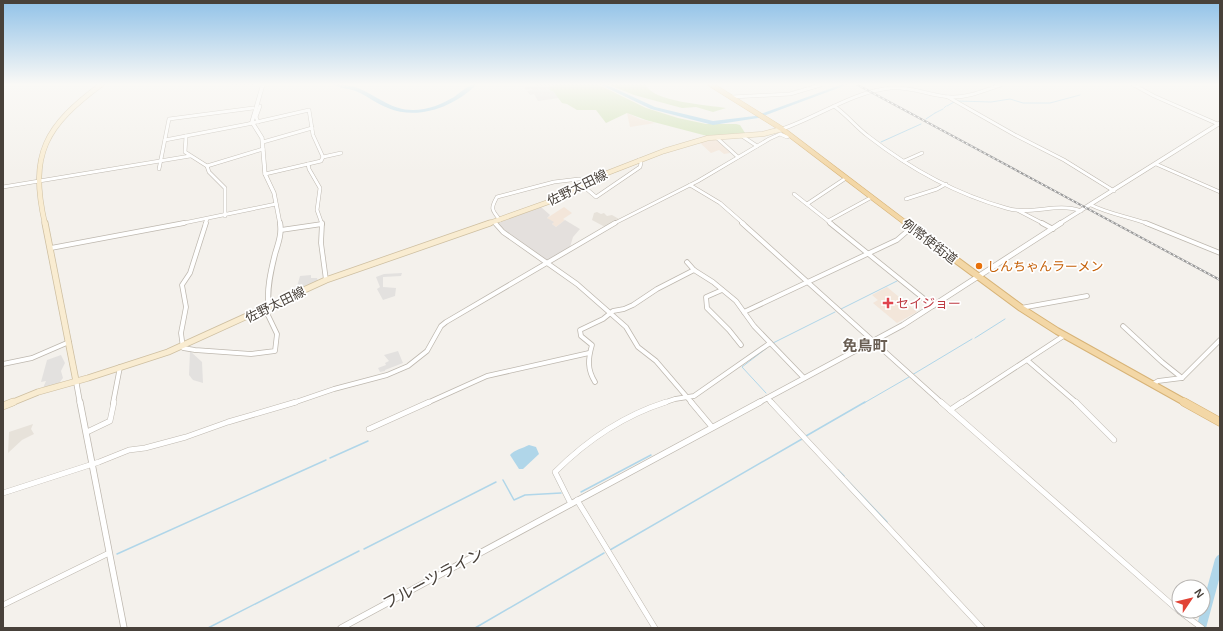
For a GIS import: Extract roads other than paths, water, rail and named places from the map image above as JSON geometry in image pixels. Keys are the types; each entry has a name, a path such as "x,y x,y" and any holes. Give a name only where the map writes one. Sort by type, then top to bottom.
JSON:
{"main road":[{"path":"67,113 52,132 42,154 39,167 39,181 76,381"},
{"name":"例幣使街道","path":"758,113 780,128 977,277 1021,308 1065,335 1220,422"},
{"name":"佐野太田線","path":"3,406 38,392 182,346 326,280 500,220 558,198 597,177 639,160 690,143 717,138 742,136 780,128"}],"street":[{"path":"159,169 169,119 200,113"},
{"path":"207,219 190,273 182,285 186,306 182,326 183,348 190,351 216,351 246,355 261,355 275,351 277,334 267,308 272,266 281,230 273,190 265,174 263,142 252,120 254,113"},
{"path":"257,113 256,117 258,122"},
{"path":"165,140 294,113"},
{"path":"310,113 315,141 323,157"},
{"path":"780,128 816,113"},
{"path":"843,113 870,137 904,161 946,184 977,198 1019,211 1053,229"},
{"path":"978,113 1015,135 1075,166 1114,191"},
{"path":"1195,113 1219,124"},
{"name":"フルーツライン","path":"341,628 903,325 1219,124"},
{"path":"263,142 312,128"},
{"path":"3,493 93,464 129,450 145,448 186,437 228,422 273,410 334,389 387,375 408,366 427,351 443,324 637,211 690,185 780,134 787,137 790,136"},
{"path":"186,136 185,152 207,166 210,172 225,188 225,216"},
{"path":"742,136 757,146"},
{"path":"717,138 738,157"},
{"path":"207,166 263,149"},
{"path":"265,174 319,162 323,157 341,153"},
{"path":"904,161 922,153"},
{"path":"3,187 190,156"},
{"path":"582,185 596,197 629,173 640,167 642,164 639,160"},
{"path":"308,164 309,170 320,188 317,208 322,224 321,243 326,280"},
{"path":"1156,164 1220,192"},
{"path":"806,204 846,178"},
{"path":"500,220 492,210 492,205 497,197 554,182 579,179"},
{"path":"906,199 916,194 935,190 946,184"},
{"path":"690,185 713,198 873,342 1171,604"},
{"path":"794,194 932,306"},
{"path":"828,221 872,197"},
{"path":"51,248 225,216 276,204"},
{"path":"1091,205 1098,209 1130,216 1220,253"},
{"path":"1019,211 1056,207 1071,208 1081,211"},
{"path":"494,222 503,232 577,284 628,329 638,347 652,357 712,427"},
{"path":"281,230 322,224"},
{"path":"744,312 897,240 912,227"},
{"path":"687,262 694,270 736,301 750,322 804,378"},
{"path":"595,382 589,370 589,353 592,345 581,336 580,332 582,329 603,319 610,313 633,305 653,291 694,270"},
{"path":"722,290 706,297 706,308 729,330 741,345"},
{"path":"1021,308 1087,296"},
{"path":"1123,326 1162,362 1182,378"},
{"path":"950,410 1065,335"},
{"path":"1153,384 1158,381 1182,378 1220,340"},
{"path":"3,364 32,358 69,342"},
{"path":"571,504 555,472 556,469 588,441 641,410 675,399 696,395 770,343"},
{"path":"370,429 487,376 589,353"},
{"path":"1028,360 1073,399 1114,440"},
{"path":"87,432 110,421 120,367"},
{"path":"76,381 124,628"},
{"path":"767,398 982,628"},
{"path":"577,500 655,628"},
{"path":"3,605 109,553"},
{"path":"1190,619 1202,628"}],"water":[{"path":"529,445 536,447 539,454 523,469 519,469 510,455 516,450"}],"waterway":[{"path":"675,113 713,123 756,117 766,113"},
{"path":"926,119 934,113"},
{"path":"881,142 921,124"},
{"path":"841,309 897,281"},
{"path":"773,343 835,312"},
{"path":"975,338 1005,319"},
{"path":"912,375 972,339"},
{"path":"766,393 742,367 768,347"},
{"path":"864,403 909,377"},
{"path":"806,436 865,402"},
{"path":"610,550 802,439"},
{"path":"330,458 368,441"},
{"path":"581,492 651,455"},
{"path":"117,554 326,460"},
{"path":"838,470 844,476"},
{"path":"846,479 887,522"},
{"path":"503,480 514,500 525,495 561,493"},
{"path":"364,549 496,482"},
{"path":"208,628 359,551"},
{"path":"475,628 604,553"},
{"path":"1201,628 1220,559"}],"railway":[{"path":"911,113 1220,280"}],"place":[{"name":"しんちゃんラーメン","path":"979,266"},
{"name":"セイジョー","path":"888,303"}],"district":[{"name":"免鳥町","path":"865,346"}]}
